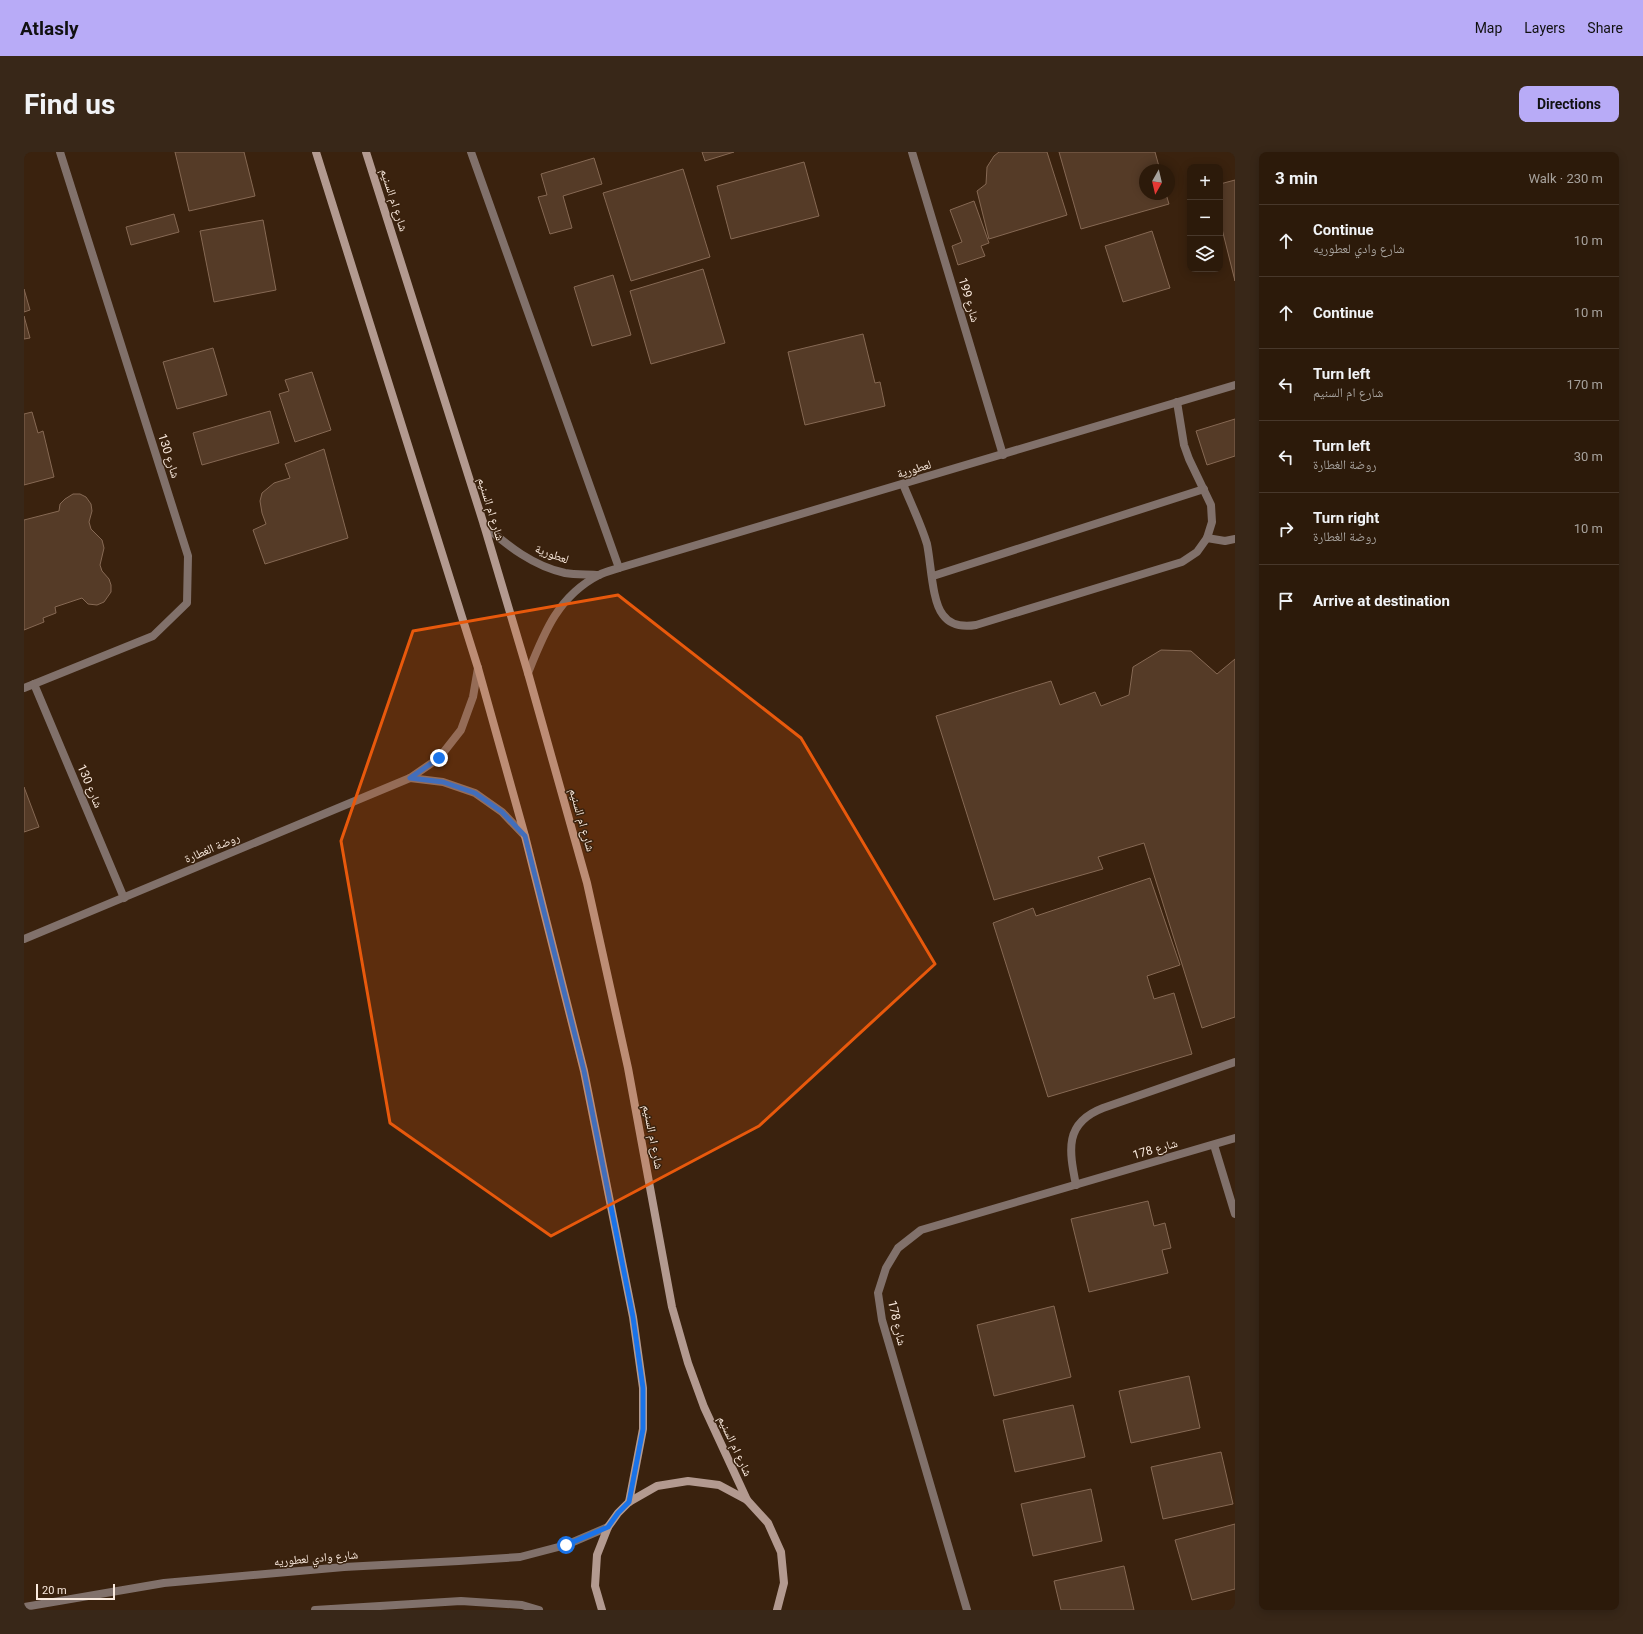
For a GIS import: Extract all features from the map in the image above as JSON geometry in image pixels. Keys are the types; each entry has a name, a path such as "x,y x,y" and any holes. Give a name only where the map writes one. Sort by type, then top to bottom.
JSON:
{"main road":[{"path":"316,152 478,668 525,836 584,1071 633,1317 643,1388 643,1429 629,1502"},
{"name":"شارع ام السنيم","path":"366,152 484,525 528,673 587,883 628,1068 672,1307 688,1363 704,1407 746,1500"},
{"path":"602,1610 595,1586 597,1555 608,1527 618,1513 629,1502 656,1486 688,1481 719,1486 746,1500 768,1523 781,1552 784,1583 777,1610"}],"street":[{"name":"شارع 130","path":"24,688 153,636 187,603 188,556 60,152"},
{"path":"471,152 619,568"},
{"name":"شارع 199","path":"912,152 1003,455"},
{"name":"لعطورية","path":"528,673 553,617 574,593 599,575 1235,385"},
{"path":"903,484 926,542 937,606 943,616 953,623 964,627 976,625 1182,562 1197,552 1207,538 1212,522 1211,505 1188,459 1177,402"},
{"path":"933,576 1204,489"},
{"name":"لعطورية","path":"484,525 506,544 534,562 566,573 599,575"},
{"path":"1207,538 1225,541 1235,540"},
{"name":"روضة الغطارة","path":"24,939 410,778 439,758 461,730 473,697 478,668"},
{"name":"شارع 130","path":"34,684 124,898"},
{"name":"روضة الغطارة","path":"410,778 443,782 475,793 502,812 525,836"},
{"path":"1076,1185 1072,1162 1072,1141 1075,1129 1082,1119 1091,1112 1235,1062"},
{"name":"شارع 178","path":"967,1610 882,1320 878,1293 886,1268 898,1248 921,1230 1235,1138"},
{"path":"1214,1144 1235,1214"},
{"name":"شارع وادي لعطوريه","path":"24,1608 164,1583 344,1567 520,1557 566,1545 608,1527"},
{"path":"315,1610 461,1601 522,1605 539,1610"}],"highlighted area":[{"path":"618,595 801,738 935,964 759,1126 551,1236 390,1123 341,841 413,631"}],"building":[{"path":"175,152 244,152 255,196 189,211"},
{"path":"702,152 734,152 705,161"},
{"path":"999,152 1047,152 1067,215 989,239 977,191 986,184 987,167 994,156"},
{"path":"1059,152 1155,152 1158,164 1139,164 1139,200 1168,200 1169,204 1081,229"},
{"path":"594,158 602,184 563,196 572,228 550,234 538,197 547,195 541,174"},
{"path":"804,162 819,216 731,239 717,186"},
{"path":"683,169 710,257 631,281 603,193"},
{"path":"1235,180 1235,281 1223,233 1223,183"},
{"path":"974,201 989,243 981,246 985,256 958,265 952,246 962,242 950,210"},
{"path":"174,214 179,232 131,245 126,227"},
{"path":"263,220 276,290 214,302 200,231"},
{"path":"1152,231 1170,288 1123,302 1105,246"},
{"path":"703,269 725,343 651,364 630,291"},
{"path":"613,275 631,335 592,346 574,287"},
{"path":"24,289 30,310 24,312"},
{"path":"24,316 30,338 24,339"},
{"path":"863,334 875,383 880,382 885,406 805,425 788,352"},
{"path":"213,348 227,395 177,409 163,362"},
{"path":"312,372 331,430 295,442 279,394 289,391 285,380"},
{"path":"270,411 279,443 202,465 193,433"},
{"path":"32,412 38,433 43,431 54,477 24,485 24,414"},
{"path":"1235,419 1235,456 1207,465 1196,431"},
{"path":"324,449 348,538 265,564 253,530 266,524 260,501 262,493 274,483 290,478 285,464"},
{"path":"73,494 80,494 86,497 91,504 92,511 89,522 91,529 102,540 104,548 100,565 102,571 109,579 111,592 104,602 97,605 88,604 82,598 55,607 56,613 43,618 44,622 24,630 24,520 59,511 60,504"},
{"path":"1161,650 1191,651 1217,674 1235,659 1235,1017 1202,1028 1144,843 1098,857 1103,869 994,900 936,716 1051,681 1060,705 1095,692 1101,706 1129,695 1133,667"},
{"path":"24,787 39,827 24,832"},
{"path":"1150,878 1180,965 1147,976 1154,999 1174,993 1192,1054 1048,1097 993,923 1033,908 1036,916"},
{"path":"1148,1201 1154,1226 1165,1223 1171,1248 1162,1250 1168,1273 1089,1292 1071,1219"},
{"path":"1054,1306 1071,1377 994,1396 977,1325"},
{"path":"1189,1376 1200,1428 1131,1443 1119,1391"},
{"path":"1073,1405 1085,1457 1015,1472 1003,1420"},
{"path":"1221,1452 1233,1504 1163,1519 1151,1467"},
{"path":"1091,1489 1102,1541 1033,1556 1021,1504"},
{"path":"1235,1524 1235,1589 1192,1600 1175,1540"},
{"path":"1124,1566 1134,1610 1061,1610 1054,1581"}],"route":[{"path":"439,758 410,778 443,782 475,793 502,812 525,836 584,1071 633,1317 643,1388 643,1429 629,1502 618,1513 608,1527 566,1545"}]}
